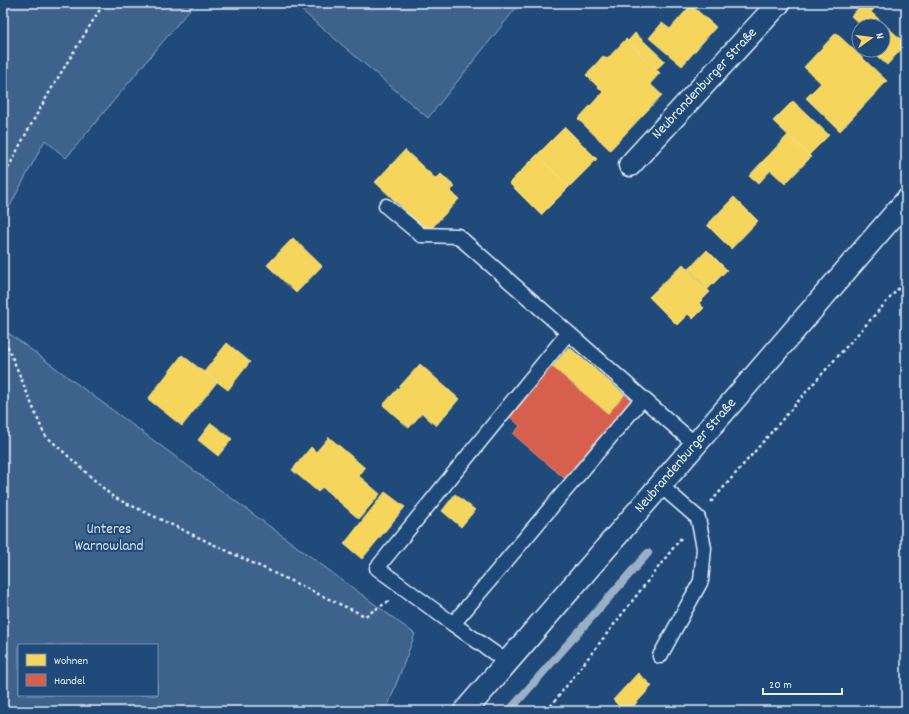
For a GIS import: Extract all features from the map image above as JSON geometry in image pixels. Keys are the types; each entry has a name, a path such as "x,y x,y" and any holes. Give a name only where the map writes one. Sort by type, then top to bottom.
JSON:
{"main road":[{"name":"Neubrandenburger Straße","path":"630,165 779,3"},
{"name":"Neubrandenburger Straße","path":"465,711 906,201"}],"lane":[{"path":"386,206 421,235 458,236 696,445"},
{"path":"507,662 378,568 568,333"},
{"path":"453,624 643,398"},
{"path":"660,656 701,581 704,548 698,518 661,486"}],"path":[{"path":"3,180 13,158 48,94 104,3"},
{"path":"547,711 698,518 813,384 906,280"},
{"path":"3,335 44,434 113,497 365,616 407,590"}],"green space":[{"path":"3,3 195,3 66,158 45,140 3,219"},
{"path":"293,3 520,3 428,118"},
{"name":"Unteres Warnowland","path":"3,329 415,634 386,711 3,711"}],"building: Wohnen":[{"path":"729,3 738,3 735,7"},
{"path":"863,3 870,3 875,8 871,12 878,18 853,18 851,16"},
{"path":"691,5 716,27 682,66 649,38 662,23 670,29"},
{"path":"891,30 906,44 887,65 879,58 891,58"},
{"path":"635,33 665,61 657,69 628,41"},
{"path":"836,33 851,47 851,58 863,58 887,81 840,131 806,98 821,83 804,67"},
{"path":"626,39 660,73 650,84 662,95 610,150 578,119 603,92 586,75 603,56 607,59"},
{"path":"793,101 829,135 809,155 773,121"},
{"path":"565,127 597,159 569,187 537,155"},
{"path":"788,135 811,157 785,184 762,162"},
{"path":"405,150 436,179 441,174 455,187 450,191 459,199 428,232 375,182"},
{"path":"537,155 569,187 541,215 509,183"},
{"path":"762,162 771,170 758,184 749,176"},
{"path":"734,197 758,221 731,249 707,225"},
{"path":"293,238 322,266 296,293 267,265"},
{"path":"707,250 727,270 708,289 689,269"},
{"path":"683,264 710,292 699,303 704,308 693,319 688,314 677,325 649,297"},
{"path":"227,343 250,362 228,390 204,372"},
{"path":"569,347 625,395 608,414 552,367"},
{"path":"182,355 217,382 182,426 148,399"},
{"path":"420,364 459,399 436,426 422,413 409,428 383,405"},
{"path":"211,423 232,439 218,456 198,440"},
{"path":"329,437 365,468 359,476 380,494 359,519 322,487 318,492 292,470 311,447 316,452"},
{"path":"385,492 405,507 362,559 344,544"},
{"path":"455,494 475,510 461,527 442,511"},
{"path":"638,673 652,686 629,711 624,711 613,700"}],"building: Handel":[{"path":"552,367 608,414 625,395 631,400 564,478 513,434 520,426 510,417"}],"waterway":[{"path":"509,711 648,553"}]}
